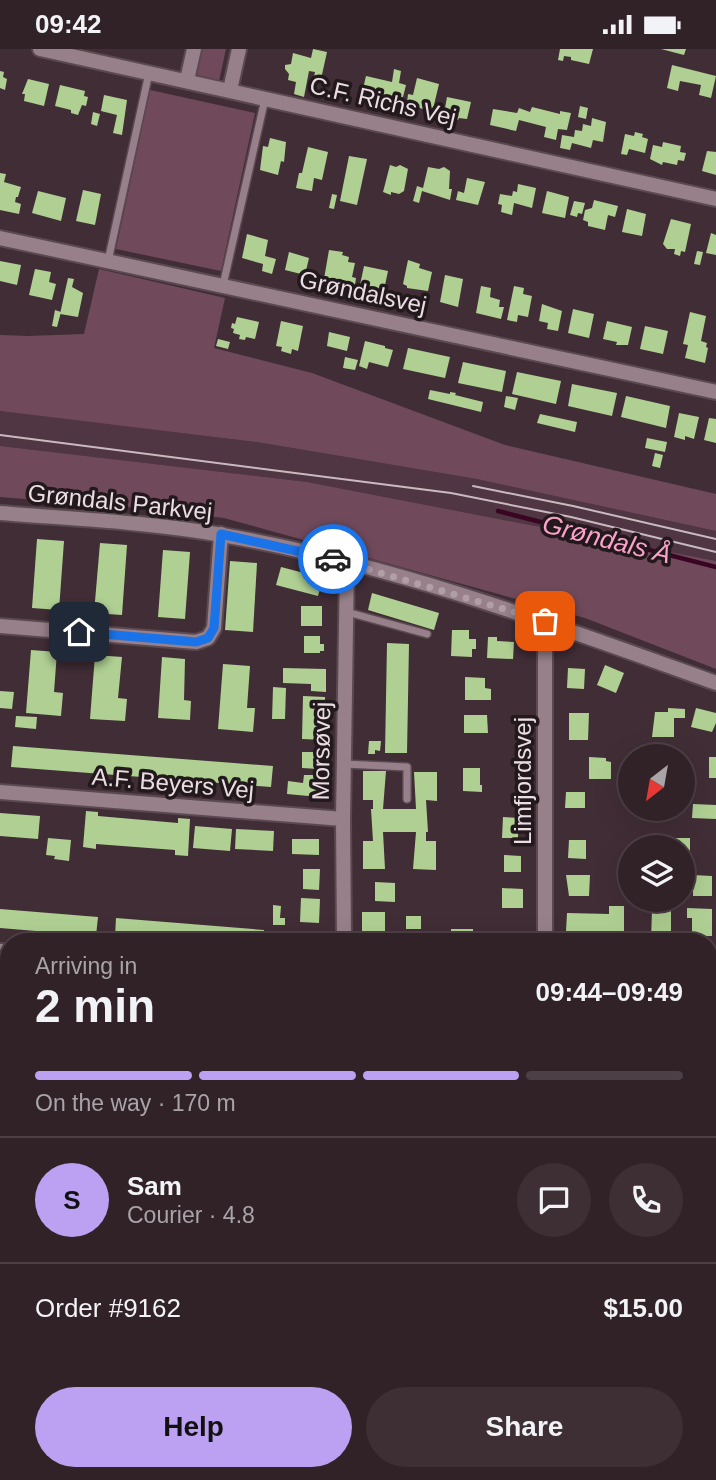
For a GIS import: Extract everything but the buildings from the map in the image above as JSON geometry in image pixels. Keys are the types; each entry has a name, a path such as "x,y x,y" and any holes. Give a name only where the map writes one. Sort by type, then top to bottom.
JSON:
{"street":[{"name":"C.F. Richs Vej","path":"40,49 716,199"},
{"path":"187,80 194,49"},
{"path":"230,90 239,49"},
{"name":"Grøndalsvej","path":"0,238 716,392"},
{"name":"Grøndals Parkvej","path":"0,513 221,534 347,562 545,621 716,683"},
{"path":"0,626 196,642 208,638 214,628 221,534"},
{"name":"Morsøvej","path":"344,933 347,562"},
{"name":"Limfjordsvej","path":"545,621 545,933"},
{"name":"A.F. Beyers Vej","path":"0,792 343,819"}],"lane":[{"path":"108,261 149,73"},
{"path":"223,285 266,98"},
{"path":"346,612 427,634"},
{"path":"344,764 407,767 407,800"}],"shaded area":[{"path":"201,49 226,49 219,81 195,75"},
{"path":"150,90 255,113 221,271 116,249"},
{"path":"99,269 225,298 214,348 312,373 505,445 716,494 716,531 477,479 257,442 0,411 0,335 84,334"},
{"path":"0,411 257,442 477,479 716,531 716,561 307,482 0,446"},
{"path":"0,446 307,482 716,561 716,669 585,618 224,518 0,497"}],"waterway":[{"name":"Grøndals Å","path":"498,511 716,567"}],"tram line":[{"path":"0,435 451,493 571,517 716,552"},
{"path":"473,486 716,539"}],"way so far":[{"path":"333,559 545,621"}],"route":[{"path":"79,632 196,642 208,638 214,628 221,534 333,559"}]}
